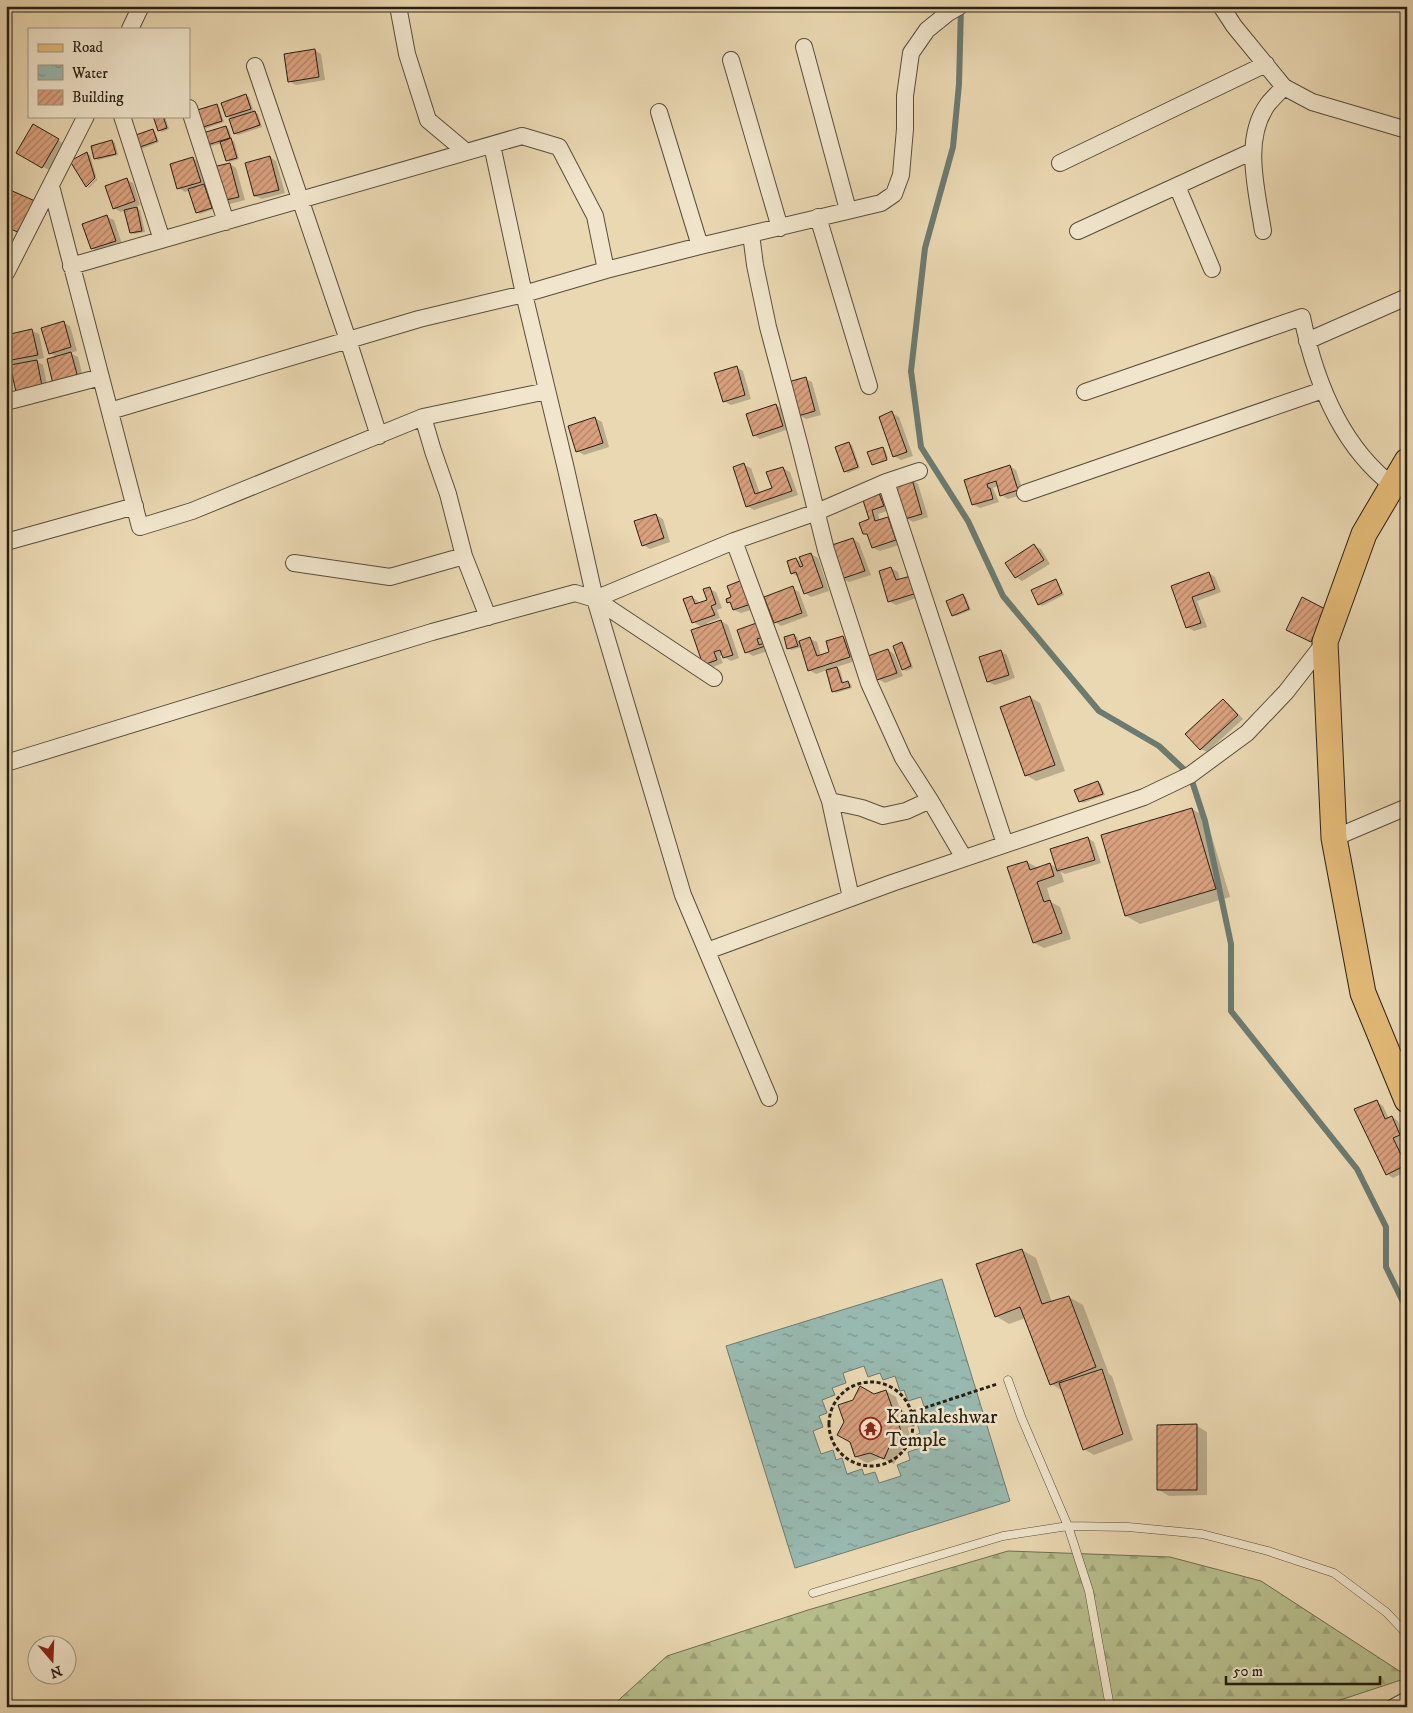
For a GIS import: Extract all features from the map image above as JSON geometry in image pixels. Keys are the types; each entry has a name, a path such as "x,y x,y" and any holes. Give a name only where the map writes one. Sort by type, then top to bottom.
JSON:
{"main road":[{"path":"1407,461 1364,534 1325,642 1334,838 1363,993 1407,1100"}],"street":[{"path":"130,28 141,6"},
{"path":"398,6 407,54 428,120 464,151"},
{"path":"110,411 419,319 524,294 606,270 700,246 881,203 894,194 901,175 905,129 905,96 911,53 927,30 960,6"},
{"path":"1221,6 1234,26 1284,87 1312,102 1407,130"},
{"path":"804,47 848,210"},
{"path":"731,60 780,228"},
{"path":"1060,163 1266,64"},
{"path":"255,66 379,436"},
{"path":"1263,231 1254,166 1257,126 1268,104 1284,87"},
{"path":"190,111 226,222"},
{"path":"659,112 700,246"},
{"path":"6,273 85,118"},
{"path":"123,118 162,240"},
{"path":"72,266 464,151 522,136 559,147 596,216 606,270"},
{"path":"492,145 524,294 595,599 683,895 769,1098"},
{"path":"1078,231 1254,151"},
{"path":"51,186 140,527 192,511 423,417 547,391"},
{"path":"1177,186 1212,269"},
{"path":"818,217 869,386"},
{"path":"751,234 755,265 768,326 826,550 869,683 903,758 964,858"},
{"path":"1307,341 1407,297"},
{"path":"1084,392 1302,317 1312,362 1323,390 1348,438 1363,458 1392,485"},
{"path":"6,402 101,377"},
{"path":"1025,493 1323,390"},
{"path":"423,417 448,494 464,556 488,617"},
{"path":"595,599 734,541 817,512 886,482 919,471"},
{"path":"886,482 1005,844"},
{"path":"6,542 135,506"},
{"path":"734,541 830,801 851,898"},
{"path":"294,563 390,577 464,556"},
{"path":"6,763 422,635 576,593 595,599 714,678"},
{"path":"707,950 1144,796 1190,775 1247,733 1286,692 1325,642"},
{"path":"830,801 862,808 883,816 906,811 930,800"},
{"path":"1334,838 1407,807"},
{"path":"1394,1707 1407,1700"}],"lane":[{"path":"1008,1380 1022,1419 1068,1526 1089,1591 1110,1707"},
{"path":"814,1593 1003,1536 1068,1526 1128,1527 1202,1534 1268,1550 1334,1573 1386,1612 1407,1634"}],"path":[{"path":"912,1412 1008,1380"},
{"path":"869,1382 883,1384 896,1390 906,1399 912,1412 914,1426 911,1439 904,1451 893,1460 881,1465 867,1466 853,1462 842,1454 834,1444 829,1430 834,1403 843,1392 855,1385 869,1382"}],"green space":[{"path":"1008,1551 1170,1557 1261,1581 1407,1676 1407,1678 1319,1707 611,1707 667,1656 808,1610"}],"water":[{"path":"942,1279 1010,1501 795,1568 726,1346","holes":["864,1366 868,1377 880,1373 883,1380 895,1376 900,1391 904,1390 908,1401 921,1397 927,1416 916,1420 920,1433 916,1435 920,1448 908,1452 910,1460 897,1465 901,1476 879,1483 875,1472 864,1475 862,1469 847,1474 842,1458 836,1460 833,1450 821,1454 813,1431 823,1427 819,1416 827,1413 822,1400 835,1395 832,1388 846,1383 843,1373"]}],"building":[{"path":"315,49 319,77 288,82 284,54"},
{"path":"246,94 251,109 226,117 221,103"},
{"path":"217,104 222,121 200,128 194,111"},
{"path":"255,111 260,125 234,134 229,119"},
{"path":"154,118 164,118 167,128 158,131"},
{"path":"33,124 59,139 42,168 16,153"},
{"path":"226,126 230,138 207,145 203,133"},
{"path":"153,129 157,141 137,148 133,136"},
{"path":"231,138 237,158 226,161 220,142"},
{"path":"112,140 116,154 94,159 91,146"},
{"path":"87,152 95,178 86,187 70,161"},
{"path":"270,156 279,190 254,196 245,163"},
{"path":"193,157 201,182 177,189 170,164"},
{"path":"230,163 239,197 222,201 213,167"},
{"path":"127,178 135,201 113,209 105,186"},
{"path":"204,184 212,208 196,213 188,189"},
{"path":"10,190 35,201 20,233 6,227 6,198"},
{"path":"137,207 142,231 130,233 124,210"},
{"path":"107,215 116,241 91,249 82,224"},
{"path":"64,321 71,347 49,354 41,328"},
{"path":"32,329 38,355 6,361 6,335"},
{"path":"71,352 78,378 53,384 47,359"},
{"path":"37,360 42,386 16,392 10,365"},
{"path":"737,366 745,395 723,402 714,373"},
{"path":"806,377 815,411 798,416 788,382"},
{"path":"776,404 783,426 753,436 746,414"},
{"path":"892,411 907,452 893,457 879,417"},
{"path":"595,417 603,443 576,452 568,426"},
{"path":"849,442 858,467 844,472 835,447"},
{"path":"883,447 887,460 872,465 867,452"},
{"path":"744,463 755,494 772,488 766,472 783,467 792,491 746,507 733,467"},
{"path":"1010,465 1018,490 1000,496 996,481 987,484 993,499 972,505 964,480"},
{"path":"912,479 922,514 905,519 894,484"},
{"path":"877,488 884,506 872,510 875,521 888,517 896,540 872,548 867,534 863,534 859,523 869,519 861,494"},
{"path":"656,514 664,538 642,546 634,521"},
{"path":"853,538 865,571 841,579 829,546"},
{"path":"1034,544 1044,560 1015,578 1005,563"},
{"path":"811,553 823,587 804,594 796,572 791,574 787,561 796,558 800,567 803,566 799,557"},
{"path":"891,567 896,580 911,576 917,593 888,602 879,571"},
{"path":"1209,572 1215,589 1192,597 1201,623 1186,628 1171,586"},
{"path":"745,579 754,603 733,610 730,602 727,603 726,599 731,597 727,586"},
{"path":"1056,579 1062,593 1038,605 1031,590"},
{"path":"793,586 802,613 774,623 764,597"},
{"path":"710,587 716,604 711,606 715,615 692,623 683,599 692,596 695,604 707,600 703,589"},
{"path":"963,594 969,609 952,616 946,601"},
{"path":"1302,597 1327,610 1311,642 1286,630"},
{"path":"721,620 733,655 723,658 720,650 714,652 717,660 703,665 691,630"},
{"path":"762,621 766,636 757,639 759,645 764,643 765,646 745,653 737,630"},
{"path":"794,634 798,646 787,649 784,637"},
{"path":"843,636 850,657 808,671 799,641 810,637 817,656 829,652 826,641"},
{"path":"902,642 911,666 902,670 893,646"},
{"path":"888,649 897,673 877,680 868,656"},
{"path":"1001,650 1009,675 987,682 979,657"},
{"path":"837,667 842,683 848,681 850,687 832,692 826,670"},
{"path":"1030,696 1055,765 1025,776 1000,707"},
{"path":"1223,699 1238,715 1200,750 1185,734"},
{"path":"1098,781 1103,794 1079,802 1074,790"},
{"path":"1192,808 1216,889 1125,916 1101,835"},
{"path":"1088,837 1095,860 1057,871 1050,849"},
{"path":"1027,861 1030,870 1050,863 1054,876 1037,882 1044,902 1050,900 1062,933 1033,943 1007,867"},
{"path":"1377,1100 1385,1119 1392,1116 1400,1135 1393,1138 1406,1165 1386,1175 1354,1109"},
{"path":"1022,1249 1042,1304 1069,1296 1096,1367 1050,1385 1020,1307 995,1317 976,1264"},
{"path":"1102,1369 1123,1434 1083,1450 1059,1383"},
{"name":"Kankaleshwar Temple","path":"860,1386 874,1394 886,1390 893,1410 900,1407 905,1420 898,1422 904,1440 890,1445 884,1459 870,1453 855,1457 850,1442 837,1435 844,1422 838,1405 853,1400"},
{"path":"1197,1424 1197,1490 1157,1490 1157,1425"}],"waterway":[{"path":"961,7 959,84 953,147 925,248 911,371 921,447 968,521 1003,596 1099,711 1159,746 1190,775 1205,821 1231,944 1231,1011 1357,1169 1386,1227 1386,1267 1407,1310"}],"place":[{"name":"Kankaleshwar Temple","path":"870,1428"}]}
